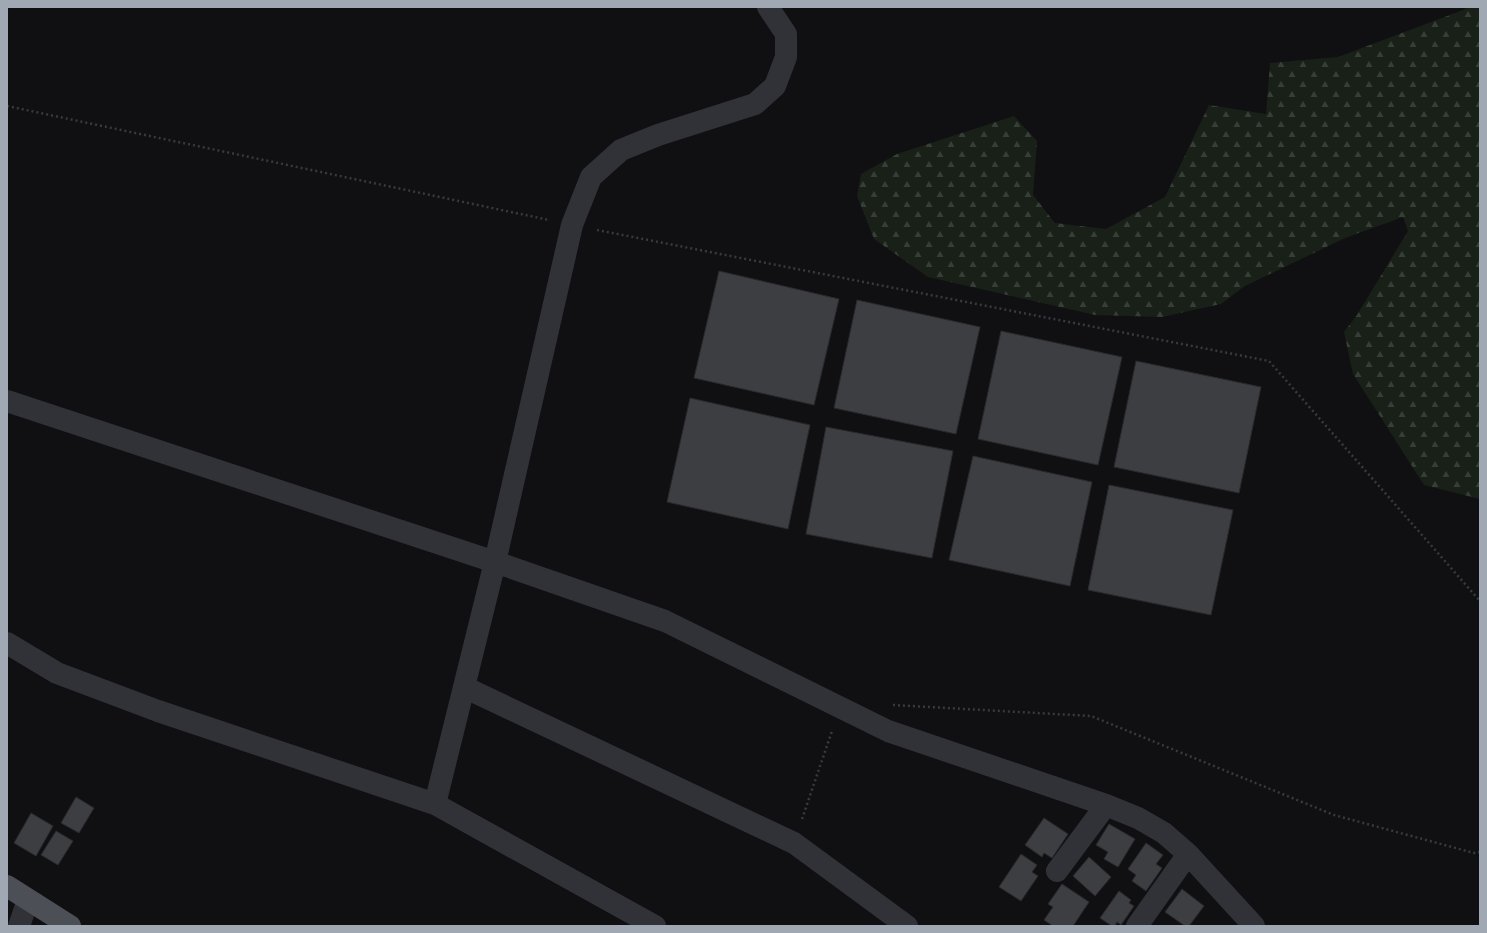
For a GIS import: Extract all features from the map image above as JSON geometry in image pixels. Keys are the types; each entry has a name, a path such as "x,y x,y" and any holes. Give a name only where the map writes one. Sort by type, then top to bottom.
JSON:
{"main road":[{"path":"7,886 70,926"}],"street":[{"path":"435,804 495,562 572,225 591,177 621,150 658,136 755,104 775,86 786,57 786,34 768,7"},
{"path":"7,401 495,562 665,620 888,731 1106,805 1138,818 1164,833 1188,854 1254,926"},
{"path":"7,643 57,673 166,714 435,804 655,926"},
{"path":"464,687 794,843 907,926"},
{"path":"1058,871 1106,805"},
{"path":"1136,926 1188,854"},
{"path":"19,926 28,900"}],"path":[{"path":"7,106 572,225 1269,361 1480,601"},
{"path":"890,705 1091,716 1334,814 1474,853 1480,852"},
{"path":"794,843 840,708"}],"green space":[{"path":"1468,7 1480,7 1480,499 1424,485 1353,374 1344,332 1357,315 1408,231 1403,217 1345,238 1245,286 1221,304 1162,317 1095,315 928,277 874,239 857,196 861,174 897,154 1014,116 1037,141 1033,195 1055,223 1106,229 1165,197 1209,105 1266,114 1270,63 1338,57"}],"building":[{"path":"719,271 839,299 814,405 694,378"},
{"path":"857,300 980,327 956,434 834,408"},
{"path":"1001,331 1122,357 1098,465 978,439"},
{"path":"1136,361 1261,387 1239,493 1114,467"},
{"path":"690,398 810,425 788,529 667,502"},
{"path":"826,427 953,451 932,558 806,534"},
{"path":"973,456 1092,482 1070,586 949,560"},
{"path":"1109,485 1233,510 1211,615 1088,590"},
{"path":"76,797 94,808 79,833 61,823"},
{"path":"31,813 53,826 36,856 14,843"},
{"path":"1044,818 1068,834 1052,858 1044,853 1042,857 1025,845"},
{"path":"1109,824 1135,839 1118,867 1104,859 1108,852 1096,845"},
{"path":"56,831 73,841 58,865 41,855"},
{"path":"1146,843 1163,855 1156,864 1162,868 1146,891 1132,881 1136,875 1128,869"},
{"path":"1021,854 1037,865 1032,872 1038,876 1021,901 999,887"},
{"path":"1089,857 1111,877 1095,896 1073,876"},
{"path":"1062,884 1089,902 1073,926 1053,926 1044,920 1053,907 1048,904"},
{"path":"1182,889 1204,906 1189,926 1185,926 1165,912"},
{"path":"1119,891 1131,900 1129,903 1134,906 1121,925 1117,922 1115,926 1112,926 1100,918"}]}
